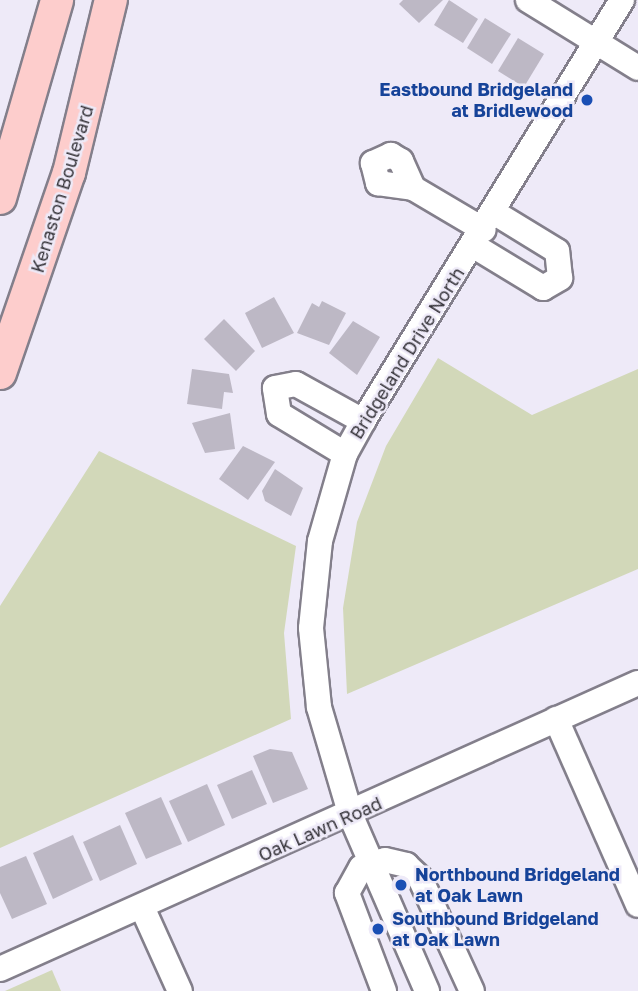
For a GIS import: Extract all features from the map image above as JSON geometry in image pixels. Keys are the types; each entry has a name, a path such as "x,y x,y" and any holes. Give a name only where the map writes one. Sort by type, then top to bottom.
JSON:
{"main road":[{"path":"0,198 57,0"},
{"name":"Kenaston Boulevard","path":"0,373 63,195 111,0"}],"street":[{"path":"528,0 638,68"},
{"name":"Bridgeland Drive North","path":"427,991 351,816 319,706 311,628 320,541 345,454 363,421 484,230 622,0"},
{"path":"413,188 484,230"},
{"path":"345,454 279,414 275,388 296,384 363,421"},
{"name":"Oak Lawn Road","path":"0,969 351,816 638,683"},
{"path":"556,719 638,905"},
{"path":"384,991 347,893 350,879 370,862 397,861 420,878 472,991"},
{"path":"142,907 180,991"}],"green space":[{"path":"438,358 532,415 638,369 638,569 347,694 343,608 357,522 386,446"},
{"path":"99,451 296,546 284,633 291,719 0,848 0,606"},
{"path":"52,970 61,991 5,991"}],"building":[{"path":"403,0 443,0 419,23 399,4"},
{"path":"449,0 478,19 463,43 434,25"},
{"path":"485,18 511,34 492,64 467,48"},
{"path":"518,38 544,54 524,87 498,71"},
{"path":"274,297 294,333 262,348 245,313"},
{"path":"322,301 346,313 329,345 297,333 312,303 319,307"},
{"path":"224,319 255,351 236,371 204,339"},
{"path":"353,321 380,337 357,375 329,353"},
{"path":"192,369 229,374 233,393 224,392 222,409 187,404"},
{"path":"230,413 235,449 205,453 192,423"},
{"path":"243,446 275,462 248,500 219,479"},
{"path":"275,469 303,488 291,516 265,501 262,491"},
{"path":"270,749 292,752 308,789 273,803 253,756"},
{"path":"252,770 267,804 232,819 217,785"},
{"path":"207,784 225,825 188,842 169,801"},
{"path":"161,797 182,844 146,859 125,813"},
{"path":"120,825 137,864 100,881 83,842"},
{"path":"73,835 93,880 53,899 33,853"},
{"path":"26,856 47,904 12,919 0,893 0,867"}],"place":[{"name":"Eastbound Bridgeland at Bridlewood","path":"587,100"},
{"name":"Northbound Bridgeland at Oak Lawn","path":"401,885"},
{"name":"Southbound Bridgeland at Oak Lawn","path":"378,929"}]}
